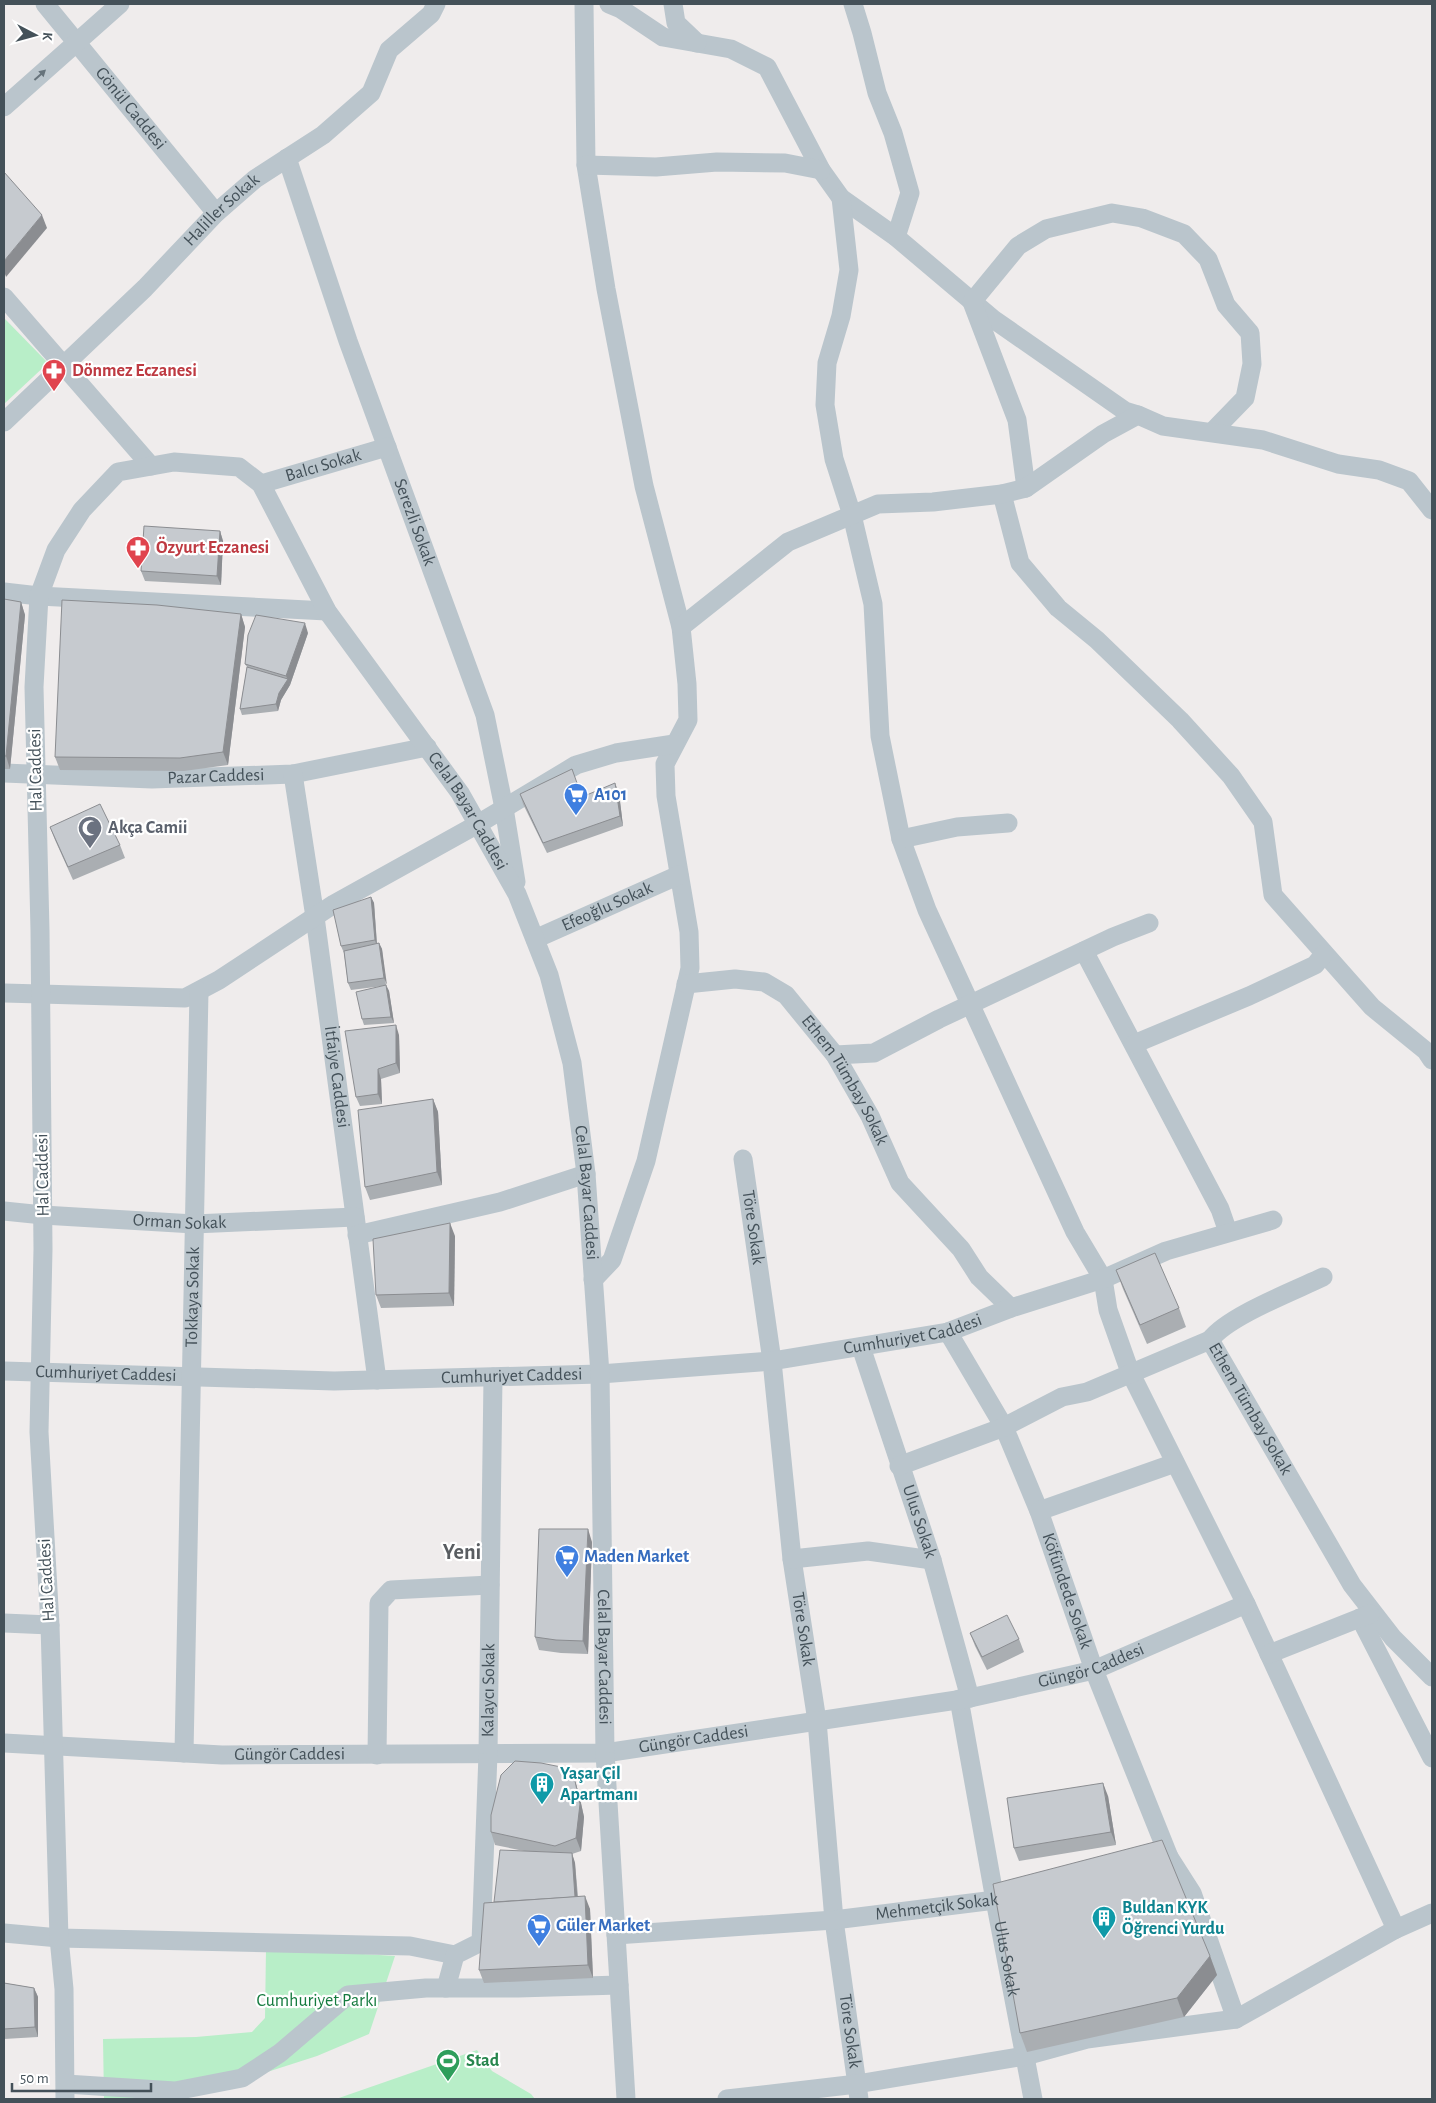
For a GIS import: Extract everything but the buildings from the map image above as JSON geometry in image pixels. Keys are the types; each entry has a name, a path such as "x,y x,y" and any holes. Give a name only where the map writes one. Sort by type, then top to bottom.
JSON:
{"street":[{"name":"Gönül Caddesi","path":"45,4 216,213"},
{"path":"4,107 120,4"},
{"name":"Haliller Sokak","path":"4,422 144,288 216,213 255,178 323,135 372,93 389,50 431,14 436,4"},
{"path":"584,4 586,164 606,288 644,486 681,627 687,684 688,720 665,764 666,796 689,932 690,968 646,1160 612,1260 593,1280"},
{"path":"609,4 622,9 663,37 731,48 767,67 821,170 841,198 896,237 993,320 1125,411 1163,426 1263,440 1338,464 1379,470 1409,481 1432,510"},
{"path":"673,4 676,24 697,43"},
{"path":"853,4 877,93 893,133 910,193 896,237"},
{"name":"Serezli Sokak","path":"287,158 348,341 485,715 504,808 517,894"},
{"path":"586,164 656,168 717,162 775,163 821,170"},
{"path":"841,198 849,270 841,316 827,363 825,405 834,459 852,515 872,604 880,736 901,839 926,910 1075,1232 1103,1279 1108,1310 1130,1372 1246,1604 1396,1930"},
{"path":"972,302 1018,246 1046,229 1112,213 1142,218 1184,234 1208,259 1226,305 1250,333 1252,364 1245,398 1212,432"},
{"path":"4,297 152,466"},
{"path":"972,302 1017,420 1026,488"},
{"path":"681,627 788,542 878,504 933,502 1002,494 1026,488 1103,434 1138,415"},
{"name":"Balcı Sokak","path":"261,484 387,447"},
{"name":"Celal Bayar Caddesi","path":"152,466 174,462 239,467 261,484 327,612 460,793 517,894 549,975 572,1063 586,1174 600,1374 605,1753 626,2099"},
{"name":"Hal Caddesi","path":"66,2091 64,1989 59,1938 52,1746 50,1624 40,1432 43,1215 41,996 34,688 39,596 56,550 82,510 118,472 152,466"},
{"path":"1002,494 1020,563 1058,608 1104,647 1180,720 1231,776 1263,822 1273,895 1372,1007 1426,1051 1432,1060"},
{"path":"4,592 39,596 327,612"},
{"path":"4,994 185,998 219,980 315,917 478,824 576,765 616,753 674,744"},
{"name":"Pazar Caddesi","path":"4,773 152,779 293,774 427,747"},
{"name":"İtfaiye Caddesi","path":"293,774 315,917 376,1380"},
{"path":"901,839 958,827 1008,824"},
{"name":"Efeoğlu Sokak","path":"535,939 679,875"},
{"path":"835,1055 874,1053 970,1004 1149,923"},
{"path":"1084,951 1220,1209 1228,1232"},
{"path":"1134,1044 1249,996 1315,965 1324,954"},
{"name":"Ethem Tümbay Sokak","path":"686,984 736,978 764,982 786,995 835,1055 870,1116 900,1183 961,1249 979,1277 1011,1308"},
{"name":"Tokkaya Sokak","path":"184,1754 199,991"},
{"name":"Töre Sokak","path":"743,1159 772,1361 792,1559 817,1721 834,1920 858,2092"},
{"name":"Orman Sokak","path":"4,1211 194,1224 356,1226 500,1202 586,1174"},
{"name":"Cumhuriyet Caddesi","path":"4,1371 334,1381 600,1374 772,1361 948,1332 1011,1308 1103,1279 1166,1251 1273,1220"},
{"path":"1210,1340 1217,1330 1323,1277"},
{"name":"Köfündede Sokak","path":"948,1332 1004,1428 1039,1511 1094,1670 1169,1857"},
{"name":"Ethem Tümbay Sokak","path":"900,1466 1004,1428 1062,1398 1087,1392 1130,1372 1210,1340 1238,1384 1296,1491 1352,1585 1367,1615 1432,1677"},
{"name":"Ulus Sokak","path":"861,1347 932,1560 965,1698 994,1900 1033,2099"},
{"name":"Kalaycı Sokak","path":"456,1955 481,1942 488,1754 493,1377"},
{"path":"1039,1511 1175,1463"},
{"path":"792,1559 868,1551 932,1560"},
{"path":"377,1755 379,1603 390,1590 490,1585"},
{"name":"Güngör Caddesi","path":"4,1743 184,1754 605,1753 965,1698 1094,1670 1246,1604"},
{"path":"1269,1654 1367,1615 1432,1758"},
{"path":"4,1623 50,1624"},
{"path":"1130,1867 1169,1857 1192,1893 1236,2019"},
{"name":"Mehmetçik Sokak","path":"616,1936 834,1920 994,1900 1033,1890"},
{"path":"727,2099 858,2092 1025,2056 1087,2039 1236,2019 1396,1930 1432,1913"},
{"path":"4,1933 59,1938 410,1946 456,1955 446,1988"},
{"path":"66,2091 175,2091 242,2078 280,2053 348,1995 446,1988 619,1985"}],"green space":[{"path":"4,318 48,363 4,404"},
{"name":"Cumhuriyet Parkı","path":"266,1948 395,1956 369,2034 317,2056 183,2099 104,2099 103,2039 196,2037 252,2032 265,2018"},
{"name":"Stad","path":"477,2050 492,2071 531,2094 535,2099 336,2099"}],"place":[{"name":"Dönmez Eczanesi","path":"54,392"},
{"name":"Özyurt Eczanesi","path":"138,569"},
{"name":"A101","path":"576,816"},
{"name":"Akça Camii","path":"90,849"},
{"name":"Maden Market","path":"567,1578"},
{"name":"Yaşar Çil Apartmanı","path":"542,1805"},
{"name":"Buldan KYK Öğrenci Yurdu","path":"1104,1939"},
{"name":"Güler Market","path":"539,1947"},
{"name":"Stad","path":"448,2082"}],"district":[{"name":"Yeni","path":"462,1552"}]}
